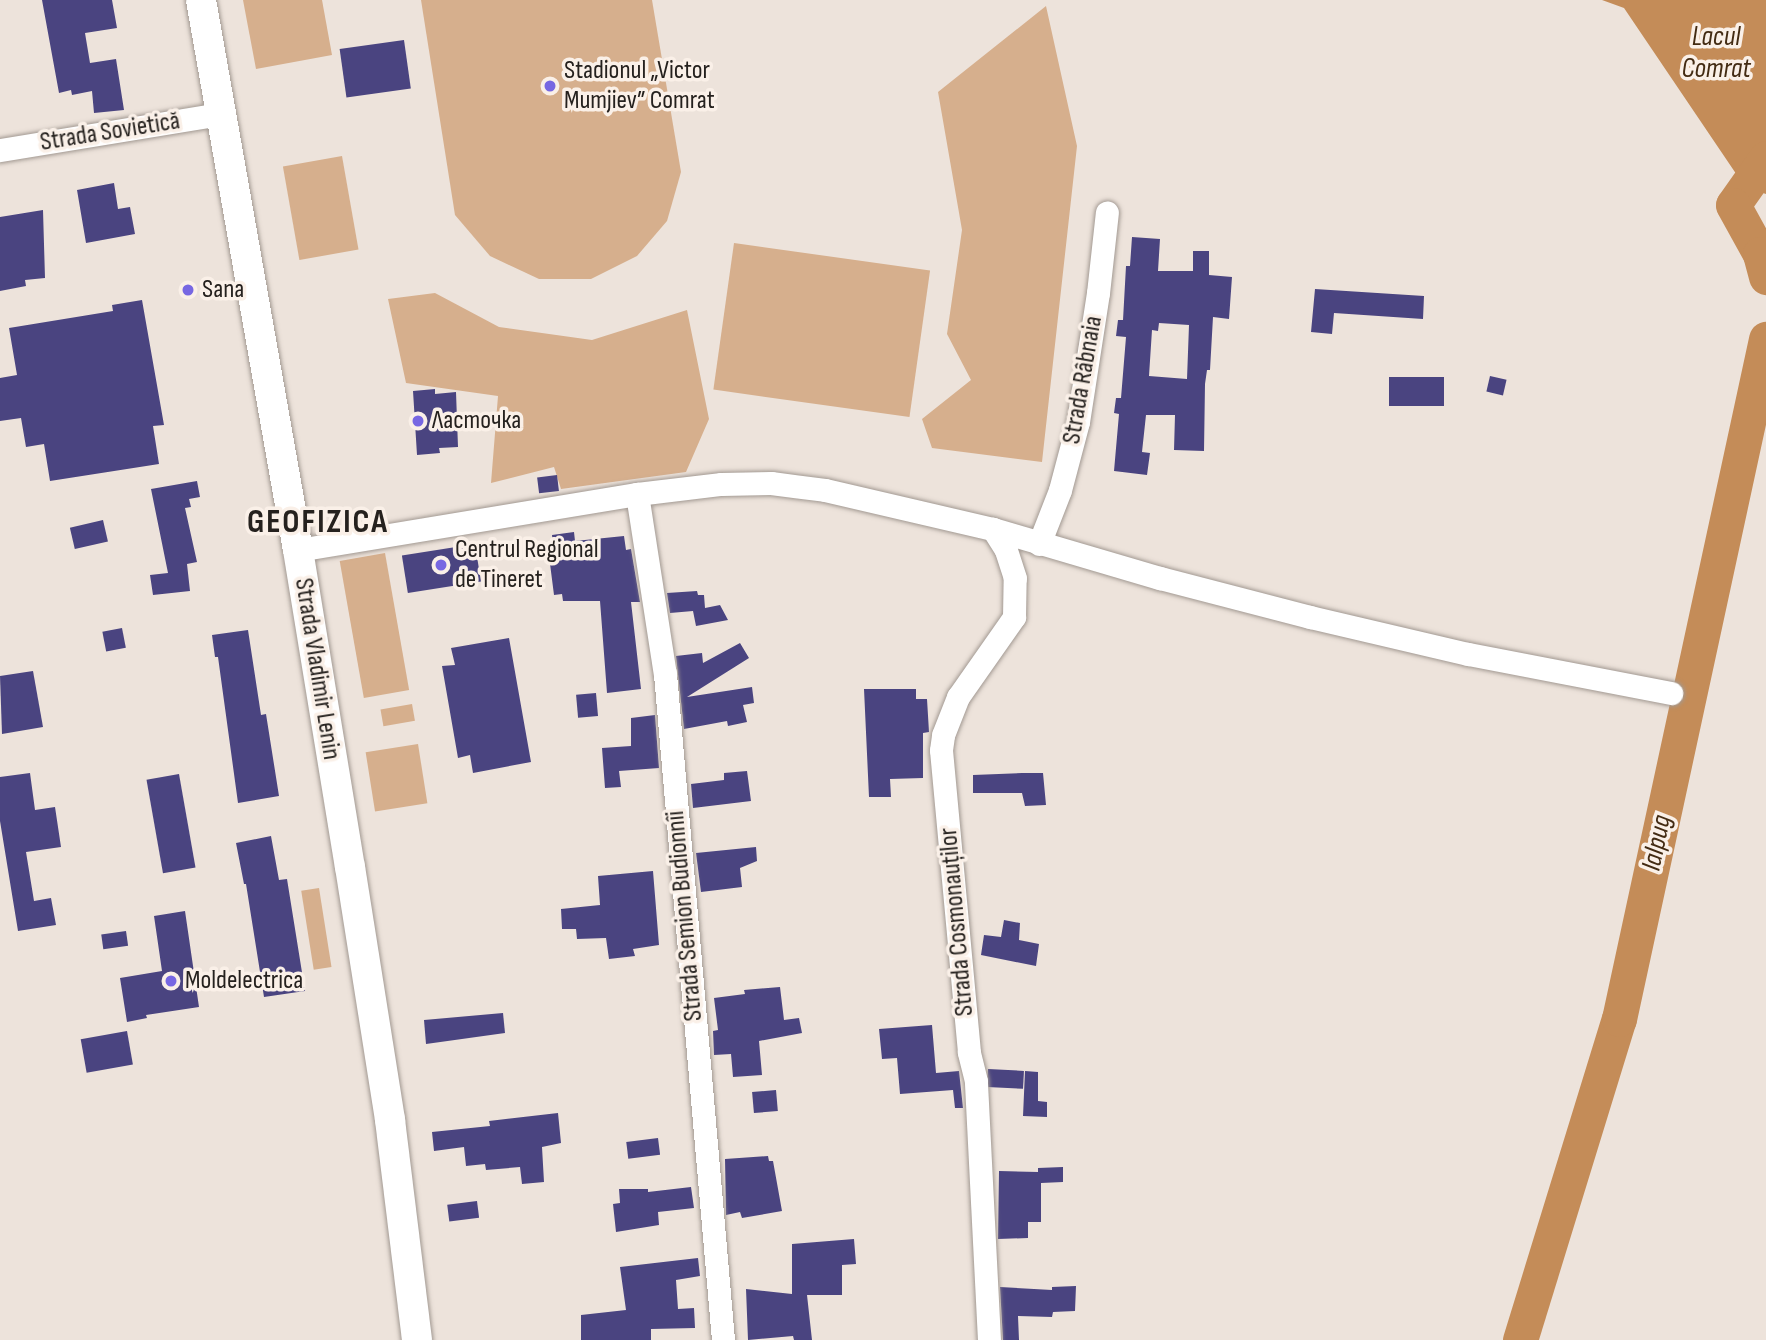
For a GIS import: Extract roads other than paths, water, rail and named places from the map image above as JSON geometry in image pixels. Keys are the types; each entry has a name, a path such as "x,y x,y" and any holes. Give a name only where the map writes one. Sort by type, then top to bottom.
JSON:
{"main road":[{"name":"Strada Vladimir Lenin","path":"201,0 298,550 390,1120 417,1340"}],"street":[{"name":"Strada Sovietică","path":"0,150 220,114"},
{"name":"Strada Râbnaia","path":"1039,544 1059,490 1078,422 1107,212"},
{"path":"298,550 637,494 721,484 771,483 825,490 993,529 1039,544 1310,617 1468,654 1671,693"},
{"name":"Strada Semion Budionnîi","path":"637,494 664,674 723,1340"},
{"name":"Strada Cosmonauților","path":"989,1340 976,1081 969,1052 941,750 943,735 958,697 1014,617 1017,605 1015,578 1006,550 993,529"}],"water":[{"name":"Lacul Comrat","path":"1602,0 1766,0 1766,194 1745,187 1624,8"}],"waterway":[{"name":"Ialpug","path":"1766,158 1733,205 1760,254 1766,277"},
{"name":"Ialpug","path":"1520,1340 1619,1019 1766,339"}],"place":[{"name":"Stadionul „Victor Mumjiev” Comrat","path":"550,86"},
{"name":"Sana","path":"188,290"},
{"name":"Ласточка","path":"418,421"},
{"name":"Centrul Regional de Tineret","path":"441,565"},
{"name":"Moldelectrica","path":"171,981"}],"district":[{"name":"GEOFIZICA","path":"318,523"}]}
